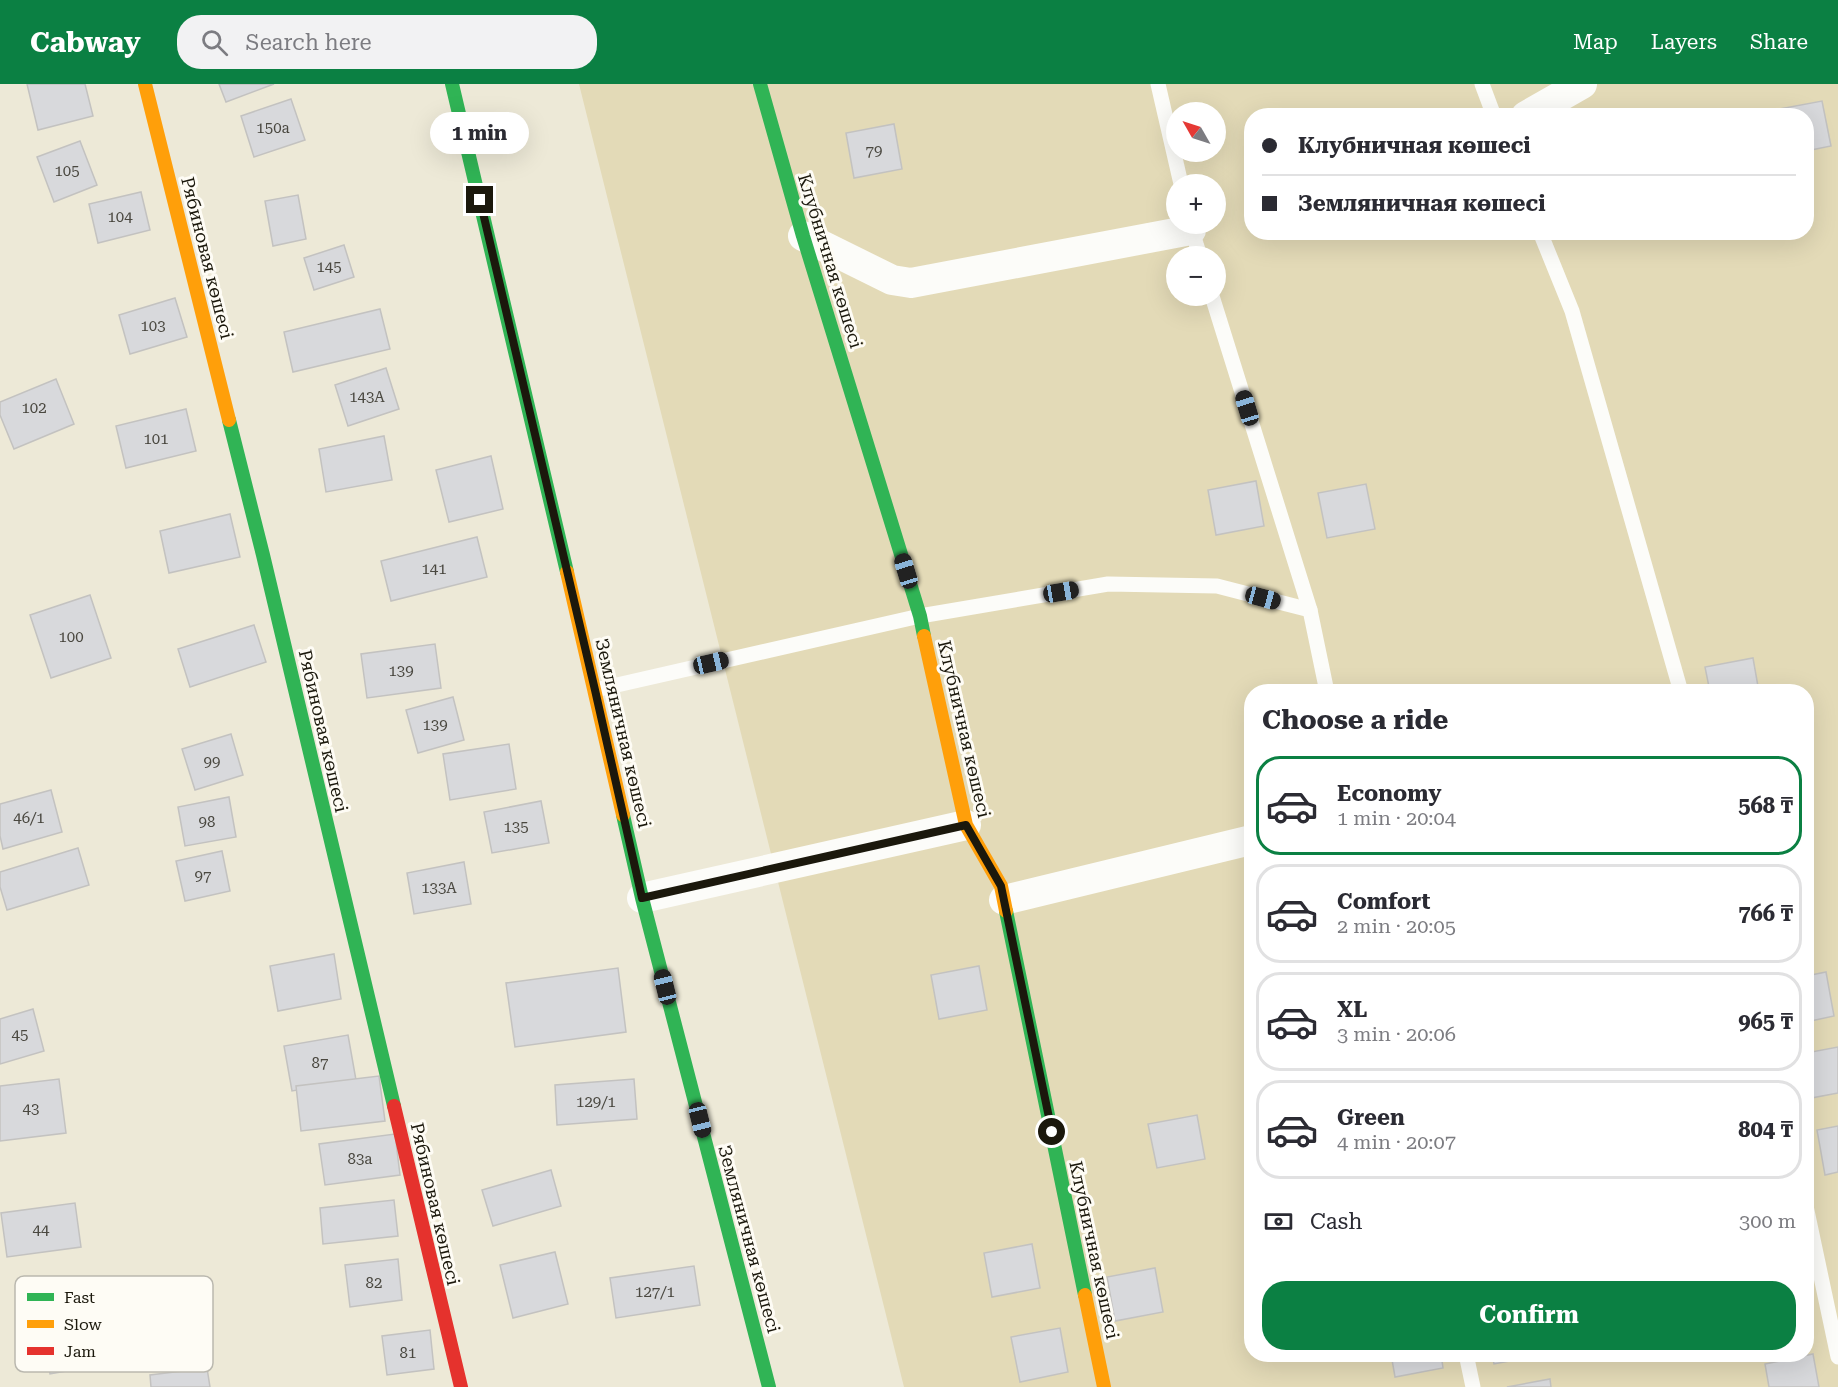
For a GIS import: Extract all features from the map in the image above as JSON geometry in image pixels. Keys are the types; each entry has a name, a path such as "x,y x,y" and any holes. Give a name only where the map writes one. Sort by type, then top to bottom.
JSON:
{"street":[{"name":"Рябиновая көшесі","path":"145,84 263,555 461,1387"},
{"name":"Земляничная көшесі","path":"452,84 642,898 769,1387"},
{"name":"Клубничная көшесі","path":"760,84 803,236 920,616 966,825 1001,886 1104,1387"},
{"path":"1540,108 1582,84"},
{"path":"803,236 892,280 911,283 1194,236"},
{"path":"642,898 966,825"},
{"path":"1004,900 1244,842"}],"lane":[{"path":"1158,84 1179,174"},
{"path":"1482,84 1491,108"},
{"path":"1543,240 1572,311 1679,684"},
{"path":"1215,306 1310,610 1325,684"},
{"path":"595,690 920,616 1108,584 1217,586 1310,610"},
{"path":"1814,1244 1838,1357"},
{"path":"1468,1362 1473,1387"}],"shaded area":[{"path":"579,84 1838,84 1838,1387 904,1387"}],"building":[{"path":"27,84 85,84 93,116 38,130"},
{"path":"219,84 274,84 226,102"},
{"path":"291,99 305,140 254,157 241,116"},
{"path":"1822,101 1831,146 1814,149 1814,108 1785,108"},
{"path":"894,124 902,169 854,178 846,133"},
{"path":"80,141 97,185 54,202 37,157"},
{"path":"141,192 150,230 98,243 89,204"},
{"path":"298,195 306,239 273,246 265,201"},
{"path":"344,245 354,277 314,290 304,258"},
{"path":"175,298 187,337 130,354 119,315"},
{"path":"380,309 390,349 293,372 284,332"},
{"path":"386,368 399,409 348,426 335,385"},
{"path":"56,379 74,424 14,449 0,415 0,402"},
{"path":"186,409 196,451 126,468 116,426"},
{"path":"384,436 392,480 326,492 319,449"},
{"path":"491,456 503,509 449,522 436,470"},
{"path":"1256,481 1264,526 1216,535 1208,490"},
{"path":"1366,484 1375,529 1327,538 1318,493"},
{"path":"230,514 240,557 169,573 160,531"},
{"path":"477,537 487,577 391,601 381,561"},
{"path":"90,595 111,658 51,678 30,615"},
{"path":"254,625 266,662 190,687 178,649"},
{"path":"435,644 441,688 367,698 361,654"},
{"path":"1753,658 1758,684 1708,684 1705,667"},
{"path":"453,697 464,740 418,753 406,710"},
{"path":"231,734 243,775 195,790 182,749"},
{"path":"509,744 516,789 450,800 443,754"},
{"path":"51,790 62,832 3,849 0,836 0,804"},
{"path":"229,797 236,837 185,846 178,807"},
{"path":"541,801 549,843 492,853 484,812"},
{"path":"78,848 89,885 7,910 0,887 0,872"},
{"path":"222,851 230,891 185,901 176,861"},
{"path":"464,862 471,904 414,914 407,873"},
{"path":"334,954 341,999 278,1011 270,966"},
{"path":"979,966 987,1010 939,1019 931,975"},
{"path":"618,968 626,1032 515,1047 506,983"},
{"path":"1826,972 1834,1016 1814,1020 1814,974"},
{"path":"33,1009 44,1051 0,1064 0,1019"},
{"path":"348,1035 356,1080 292,1091 284,1046"},
{"path":"1838,1047 1838,1093 1814,1098 1814,1052"},
{"path":"379,1076 385,1121 301,1131 296,1086"},
{"path":"59,1079 66,1133 0,1141 0,1086"},
{"path":"634,1079 637,1119 557,1125 555,1085"},
{"path":"1197,1115 1205,1159 1157,1168 1148,1124"},
{"path":"1838,1126 1838,1172 1825,1175 1817,1130"},
{"path":"395,1134 400,1175 325,1185 319,1144"},
{"path":"551,1170 561,1206 493,1226 482,1190"},
{"path":"394,1200 398,1236 323,1244 320,1208"},
{"path":"75,1203 81,1247 7,1257 1,1213"},
{"path":"1032,1244 1040,1288 992,1297 984,1253"},
{"path":"555,1252 568,1304 513,1318 500,1265"},
{"path":"398,1259 402,1300 350,1307 345,1265"},
{"path":"694,1266 700,1305 616,1318 610,1278"},
{"path":"1155,1268 1163,1312 1115,1321 1107,1277"},
{"path":"1060,1328 1068,1372 1020,1382 1011,1337"},
{"path":"430,1330 434,1369 387,1375 382,1336"},
{"path":"1814,1360 1819,1387 1769,1387 1765,1364 1814,1362"},
{"path":"1392,1362 1442,1362 1443,1368 1395,1377"},
{"path":"208,1372 210,1387 151,1387 150,1375"},
{"path":"1550,1379 1551,1387 1507,1387"}],"traffic: fast":[{"path":"452,84 567,572"},
{"path":"760,84 803,236 920,616 924,636"},
{"path":"229,420 394,1106"},
{"path":"623,815 642,898 769,1387"},
{"path":"1006,911 1085,1295"}],"traffic: slow":[{"path":"145,84 229,420"},
{"path":"567,572 623,815"},
{"path":"924,636 966,825 1001,886 1006,911"},
{"path":"1085,1295 1104,1387"}],"traffic: jam":[{"path":"394,1106 461,1387"}],"route":[{"path":"480,200 642,898 966,825 1001,886 1052,1132"}]}
